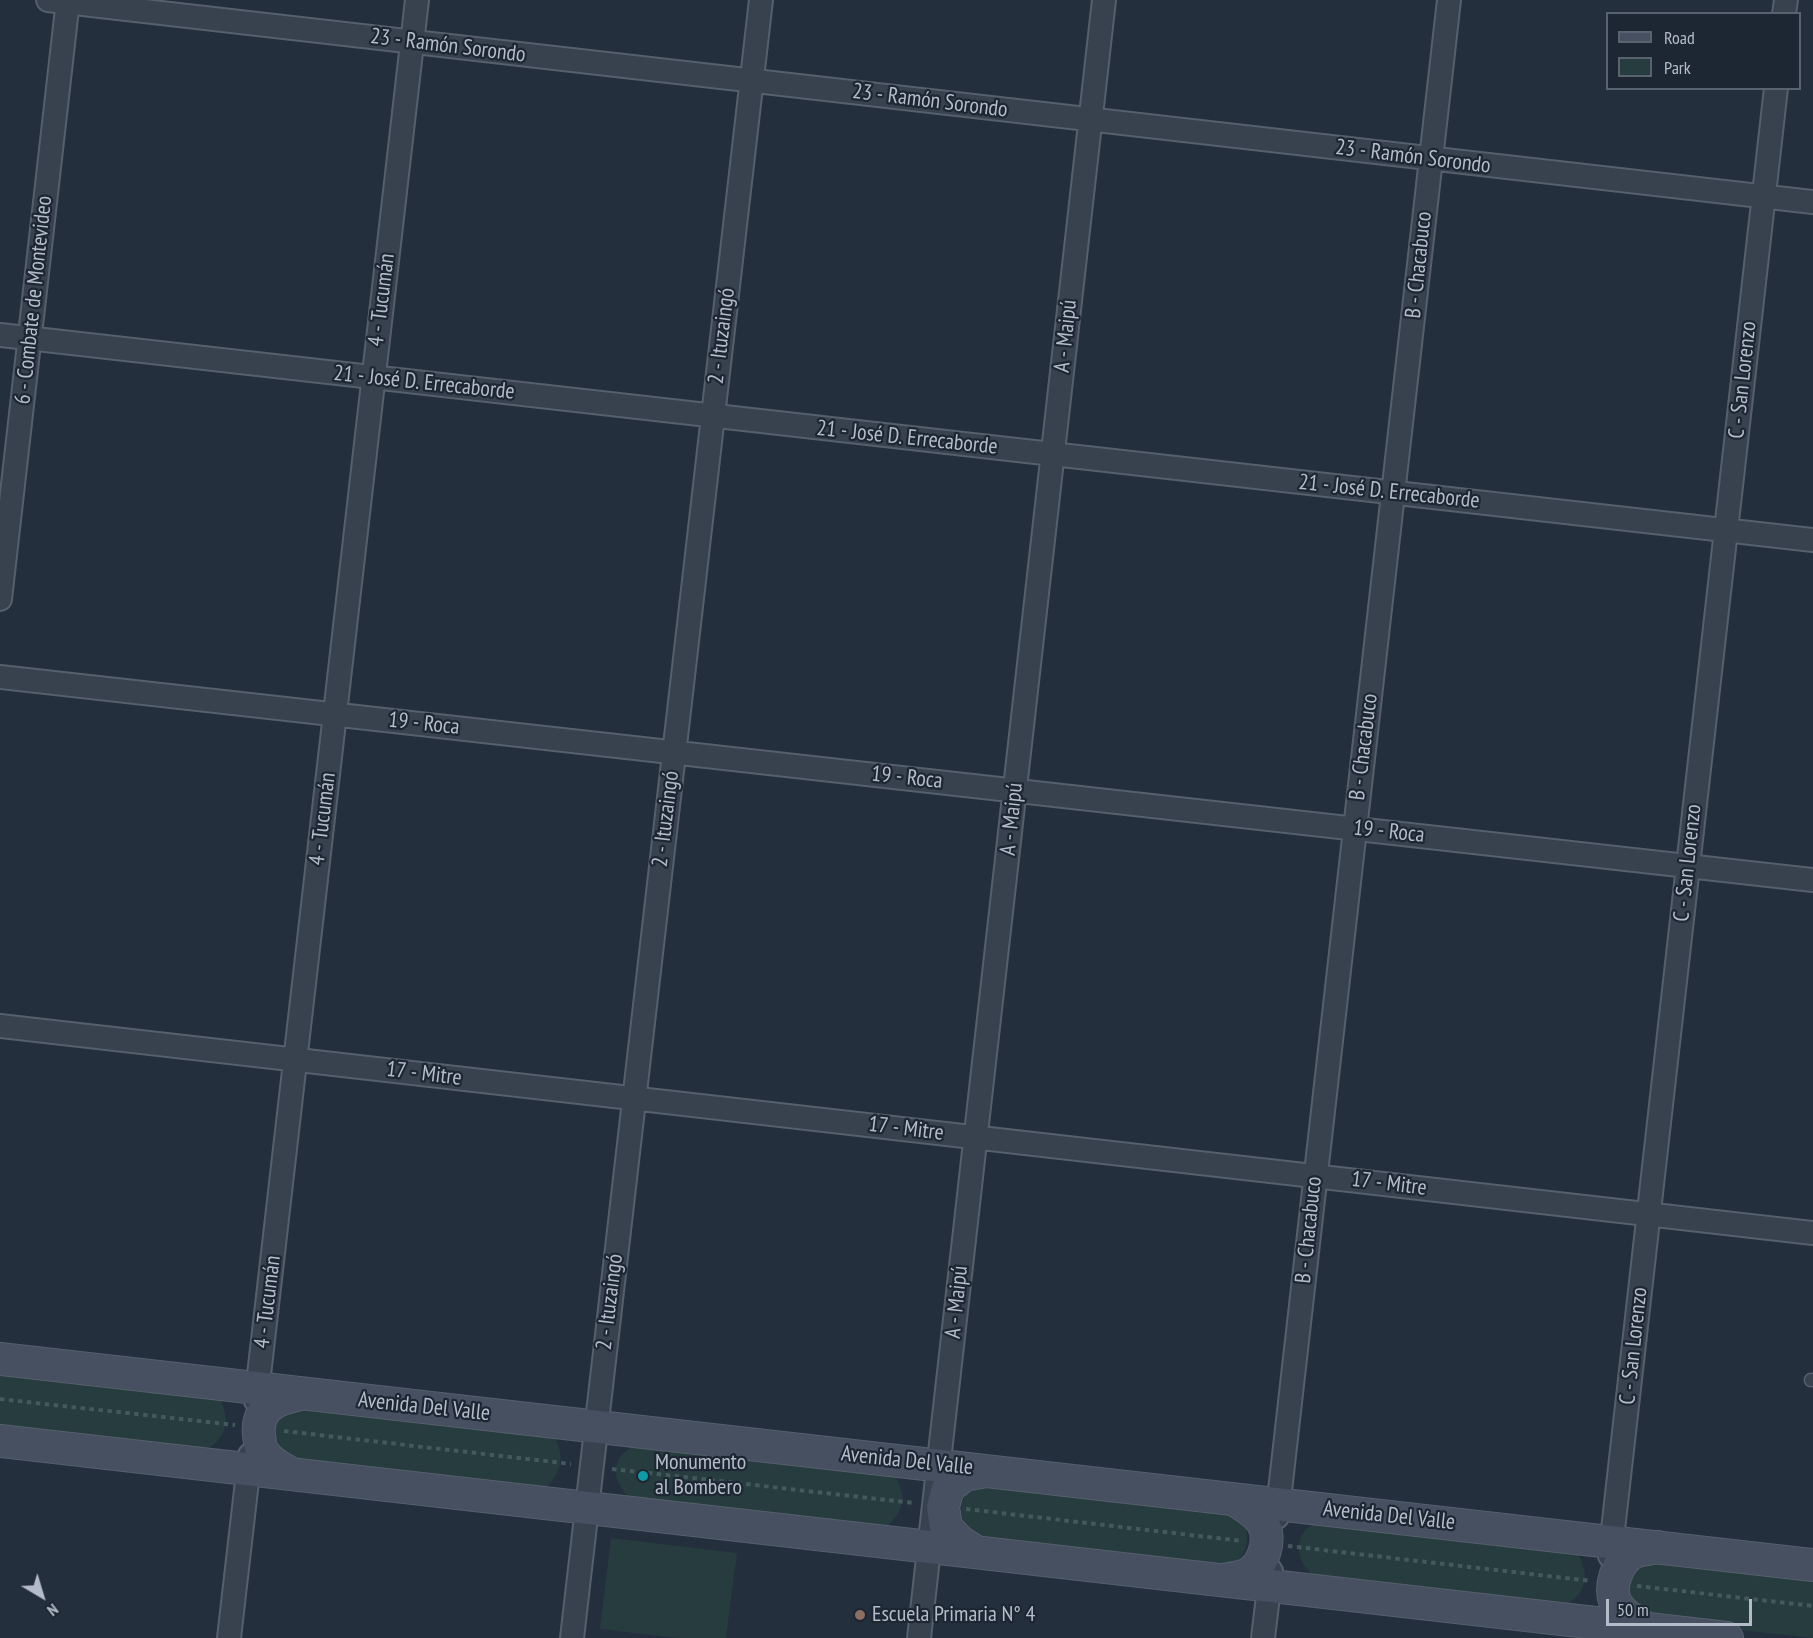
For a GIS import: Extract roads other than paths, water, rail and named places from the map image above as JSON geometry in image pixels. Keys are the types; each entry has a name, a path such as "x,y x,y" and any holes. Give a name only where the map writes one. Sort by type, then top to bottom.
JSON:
{"street":[{"name":"4 - Tucumán","path":"229,1638 256,1428 258,1388 417,0"},
{"name":"2 - Ituzaingó","path":"572,1638 761,0"},
{"name":"A - Maipú","path":"919,1638 929,1547 939,1506 939,1465 1104,0"},
{"name":"B - Chacabuco","path":"1263,1638 1269,1586 1270,1544 1278,1504 1449,0"},
{"name":"23 - Ramón Sorondo","path":"61,1 1813,202"},
{"name":"6 - Combate de Montevideo","path":"0,599 30,338 61,1"},
{"name":"C - San Lorenzo","path":"1602,1631 1610,1583 1612,1542 1776,90"},
{"name":"21 - José D. Errecaborde","path":"0,335 1813,540"},
{"name":"19 - Roca","path":"0,677 1813,880"},
{"name":"17 - Mitre","path":"0,1026 1813,1233"},
{"name":"Avenida Del Valle","path":"0,1359 1813,1565"},
{"path":"292,1474 274,1464 261,1450 256,1428 264,1411 279,1398 304,1393"},
{"path":"0,1441 1222,1580 1602,1631 1647,1629 1727,1638"},
{"path":"976,1552 959,1541 946,1527 939,1506 948,1488 964,1475 987,1470"},
{"path":"1222,1580 1246,1575 1261,1563 1270,1544 1264,1524 1251,1510 1233,1498"},
{"path":"1647,1629 1629,1618 1616,1604 1610,1583 1619,1565 1634,1552 1659,1547"}],"place":[{"name":"Monumento al Bombero","path":"643,1476"},
{"name":"Escuela Primaria N° 4","path":"860,1615"}]}
